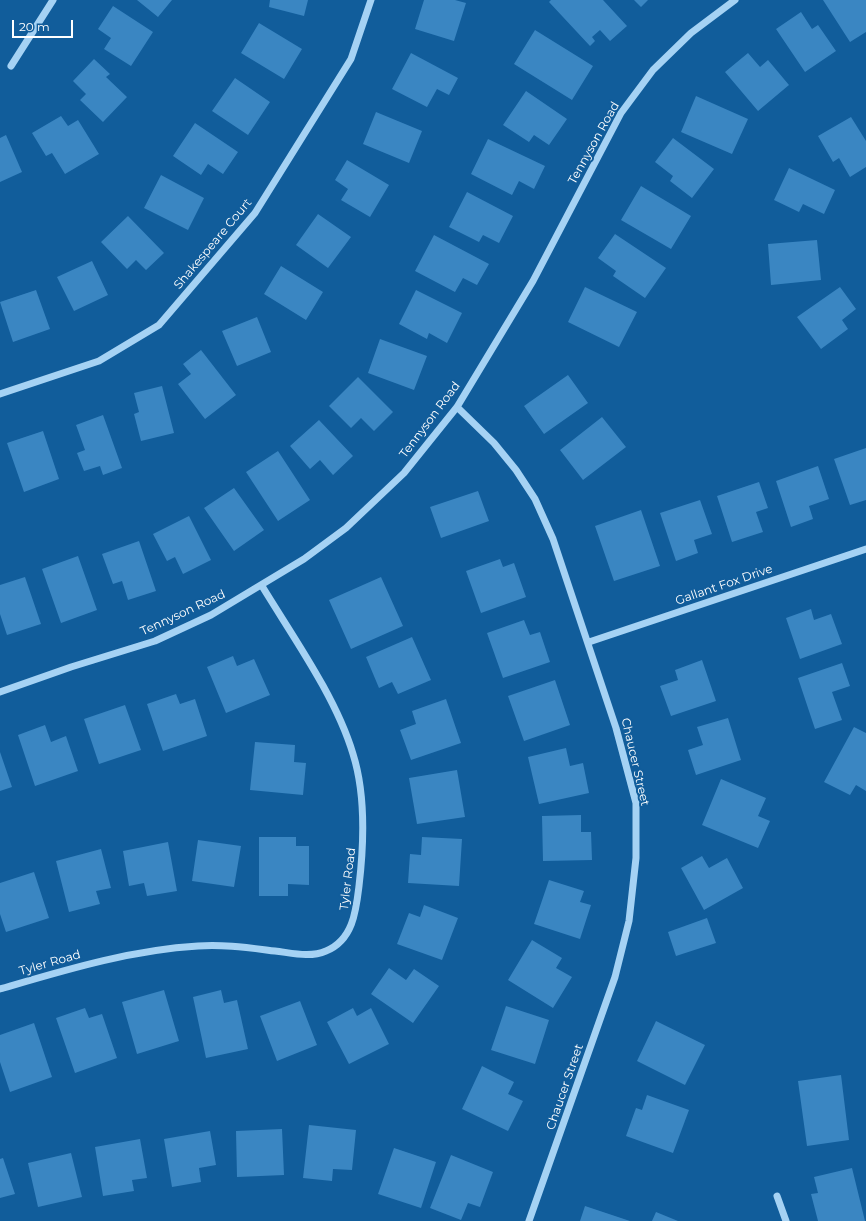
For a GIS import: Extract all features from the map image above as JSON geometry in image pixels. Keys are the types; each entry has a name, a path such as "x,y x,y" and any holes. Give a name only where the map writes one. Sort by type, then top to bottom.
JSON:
{"street":[{"path":"11,66 54,0"},
{"name":"Shakespeare Court","path":"0,394 99,361 159,325 255,214 351,59 371,0"},
{"name":"Tennyson Road","path":"0,692 71,667 155,641 211,615 262,586 346,528 404,473 457,407 533,280 621,113 653,70 691,33 735,0"},
{"name":"Chaucer Street","path":"457,407 494,443 516,470 535,499 553,539 589,642 616,728 636,803 635,866 630,921 615,977 529,1221"},
{"name":"Gallant Fox Drive","path":"589,642 866,549"},
{"name":"Tyler Road","path":"0,989 86,964 148,951 192,946 243,947 312,955 326,951 338,945 347,933 356,916 364,843 361,798 354,756 343,726 330,700 262,586"},
{"path":"777,1196 786,1221"}],"building":[{"path":"137,0 172,0 158,17"},
{"path":"270,0 308,0 304,16 269,7"},
{"path":"424,0 455,0 466,3 454,41 415,29"},
{"path":"551,0 603,0 627,26 610,41 600,30 592,37 595,41 590,46 549,2"},
{"path":"634,0 648,0 641,7"},
{"path":"823,0 866,0 866,32 850,42"},
{"path":"113,6 153,32 131,66 104,49 111,38 98,29"},
{"path":"801,12 812,29 818,25 836,51 805,72 776,29"},
{"path":"259,23 302,49 284,79 241,53"},
{"path":"535,30 593,66 572,100 514,64"},
{"path":"411,53 458,78 449,95 437,89 427,107 392,89"},
{"path":"748,53 760,67 768,60 789,85 758,111 725,72"},
{"path":"94,59 110,74 106,77 127,97 103,122 80,100 86,94 73,81"},
{"path":"235,78 270,102 248,135 212,111"},
{"path":"526,91 567,119 549,145 534,135 529,142 503,125"},
{"path":"696,96 748,119 732,154 681,132"},
{"path":"376,112 422,131 409,163 363,144"},
{"path":"61,116 68,126 78,120 99,154 65,174 52,153 46,156 32,133"},
{"path":"851,117 866,141 866,167 850,177 839,158 833,162 818,136"},
{"path":"195,123 238,152 223,174 208,164 201,175 173,156"},
{"path":"6,135 22,172 0,182 0,138"},
{"path":"673,138 714,169 692,198 670,181 673,176 655,162"},
{"path":"488,139 545,166 534,189 519,181 512,195 471,174"},
{"path":"347,160 389,185 370,217 341,200 348,189 335,180"},
{"path":"789,168 835,190 824,214 803,204 799,212 774,200"},
{"path":"161,175 204,198 188,230 144,208"},
{"path":"641,186 691,216 671,249 621,220"},
{"path":"467,192 513,216 499,243 483,235 479,242 449,227"},
{"path":"318,214 351,237 328,268 296,245"},
{"path":"128,216 164,253 146,270 136,260 127,269 101,242"},
{"path":"615,234 666,268 645,298 613,276 616,271 598,258"},
{"path":"434,235 489,264 477,285 463,278 455,292 415,271"},
{"path":"817,240 821,280 771,285 768,244"},
{"path":"92,261 108,295 74,311 57,277"},
{"path":"281,266 323,292 306,320 264,294"},
{"path":"585,287 637,312 619,347 568,322"},
{"path":"840,287 856,309 842,320 848,329 821,349 797,317"},
{"path":"36,290 50,329 13,342 0,302"},
{"path":"416,290 462,313 447,343 429,333 427,339 399,324"},
{"path":"257,317 271,352 237,366 222,331"},
{"path":"380,339 427,356 414,390 368,373"},
{"path":"201,350 236,395 205,419 178,384 191,374 183,364"},
{"path":"568,375 588,403 544,434 524,406"},
{"path":"358,377 393,412 374,431 361,418 351,428 329,406"},
{"path":"162,386 174,433 141,441 134,414 139,412 134,393"},
{"path":"103,415 122,468 103,475 100,466 84,471 77,453 85,450 76,425"},
{"path":"602,417 626,447 583,480 560,450"},
{"path":"319,420 353,456 333,475 320,460 310,469 290,446"},
{"path":"43,431 59,479 24,492 7,443"},
{"path":"866,448 866,500 850,505 834,459"},
{"path":"278,451 310,500 278,521 246,472"},
{"path":"818,466 829,499 809,506 813,519 791,527 776,481"},
{"path":"759,482 768,508 756,512 763,532 732,542 717,496"},
{"path":"234,488 264,530 234,551 204,508"},
{"path":"478,491 489,521 441,538 430,507"},
{"path":"700,500 712,534 694,540 698,553 676,561 660,513"},
{"path":"641,510 660,566 614,581 595,526"},
{"path":"189,516 211,560 183,574 175,557 167,561 153,534"},
{"path":"139,541 156,591 128,600 122,581 113,584 102,554"},
{"path":"78,556 97,610 61,623 42,569"},
{"path":"500,559 503,567 514,563 526,597 481,613 466,571"},
{"path":"25,577 41,624 7,635 0,614 0,585"},
{"path":"381,577 403,626 351,649 329,600"},
{"path":"811,609 814,620 831,614 842,644 800,659 786,618"},
{"path":"524,620 530,635 540,632 550,662 503,678 487,633"},
{"path":"412,637 431,680 398,694 392,682 379,688 366,657"},
{"path":"233,656 237,666 254,659 270,695 226,713 207,667"},
{"path":"702,660 716,701 671,716 660,686 678,680 675,670"},
{"path":"842,663 850,686 832,692 842,720 815,729 798,678"},
{"path":"555,680 570,725 524,741 508,696"},
{"path":"176,694 180,704 195,699 207,736 163,751 147,704"},
{"path":"446,699 461,743 411,760 400,730 416,724 412,711"},
{"path":"125,705 141,750 99,764 84,719"},
{"path":"728,718 741,760 696,775 688,750 703,745 697,727"},
{"path":"45,725 51,742 66,736 78,771 35,786 18,735"},
{"path":"854,727 866,733 866,791 856,785 850,795 824,782"},
{"path":"255,742 295,745 294,762 306,763 303,795 250,790"},
{"path":"566,748 570,766 583,763 589,793 539,804 528,757"},
{"path":"0,752 12,787 0,791"},
{"path":"457,770 465,817 417,824 409,778"},
{"path":"721,779 766,798 758,816 770,821 758,848 702,825"},
{"path":"581,815 581,832 591,832 592,860 543,861 542,816"},
{"path":"259,837 296,837 296,846 309,846 309,885 288,884 288,896 259,896"},
{"path":"422,837 462,839 459,886 408,883 410,854 421,855"},
{"path":"198,840 241,846 234,887 192,881"},
{"path":"168,842 177,891 147,896 144,883 129,886 123,851"},
{"path":"101,849 111,888 96,891 100,904 69,912 56,861"},
{"path":"702,856 709,868 727,858 743,888 704,910 681,868"},
{"path":"34,872 49,918 6,932 0,914 0,883"},
{"path":"549,880 584,891 580,902 591,905 580,939 534,924"},
{"path":"424,905 458,918 442,960 397,944 409,913 420,917"},
{"path":"707,918 716,943 676,956 668,932"},
{"path":"532,940 562,958 556,968 572,977 553,1008 508,980"},
{"path":"389,968 406,980 414,969 439,986 413,1023 371,994"},
{"path":"164,990 179,1041 137,1054 122,1002"},
{"path":"221,990 224,1003 237,1000 248,1049 206,1058 193,997"},
{"path":"300,1001 317,1045 277,1061 260,1016"},
{"path":"506,1006 549,1020 535,1064 491,1050"},
{"path":"85,1008 89,1018 102,1014 117,1058 75,1073 56,1018"},
{"path":"353,1008 357,1016 371,1008 389,1044 349,1064 327,1022"},
{"path":"656,1021 705,1045 685,1085 637,1061"},
{"path":"34,1023 52,1077 10,1092 0,1062 0,1035"},
{"path":"482,1066 514,1082 508,1094 523,1101 508,1131 462,1109"},
{"path":"841,1075 849,1140 807,1146 798,1081"},
{"path":"647,1095 689,1110 673,1153 626,1136 636,1108 642,1110"},
{"path":"309,1125 356,1130 352,1170 333,1169 332,1181 303,1178"},
{"path":"282,1129 284,1175 237,1177 236,1131"},
{"path":"210,1131 216,1165 199,1168 201,1182 172,1187 164,1139"},
{"path":"140,1139 147,1178 132,1180 134,1191 103,1196 95,1147"},
{"path":"394,1148 436,1162 421,1208 378,1194"},
{"path":"71,1153 82,1197 38,1207 28,1163"},
{"path":"451,1155 493,1172 480,1207 468,1203 461,1220 430,1208"},
{"path":"3,1158 15,1194 0,1198 0,1159"},
{"path":"852,1168 865,1221 818,1221 811,1194 818,1193 814,1177"},
{"path":"585,1206 630,1221 580,1221"},
{"path":"656,1212 678,1221 652,1221"}]}
